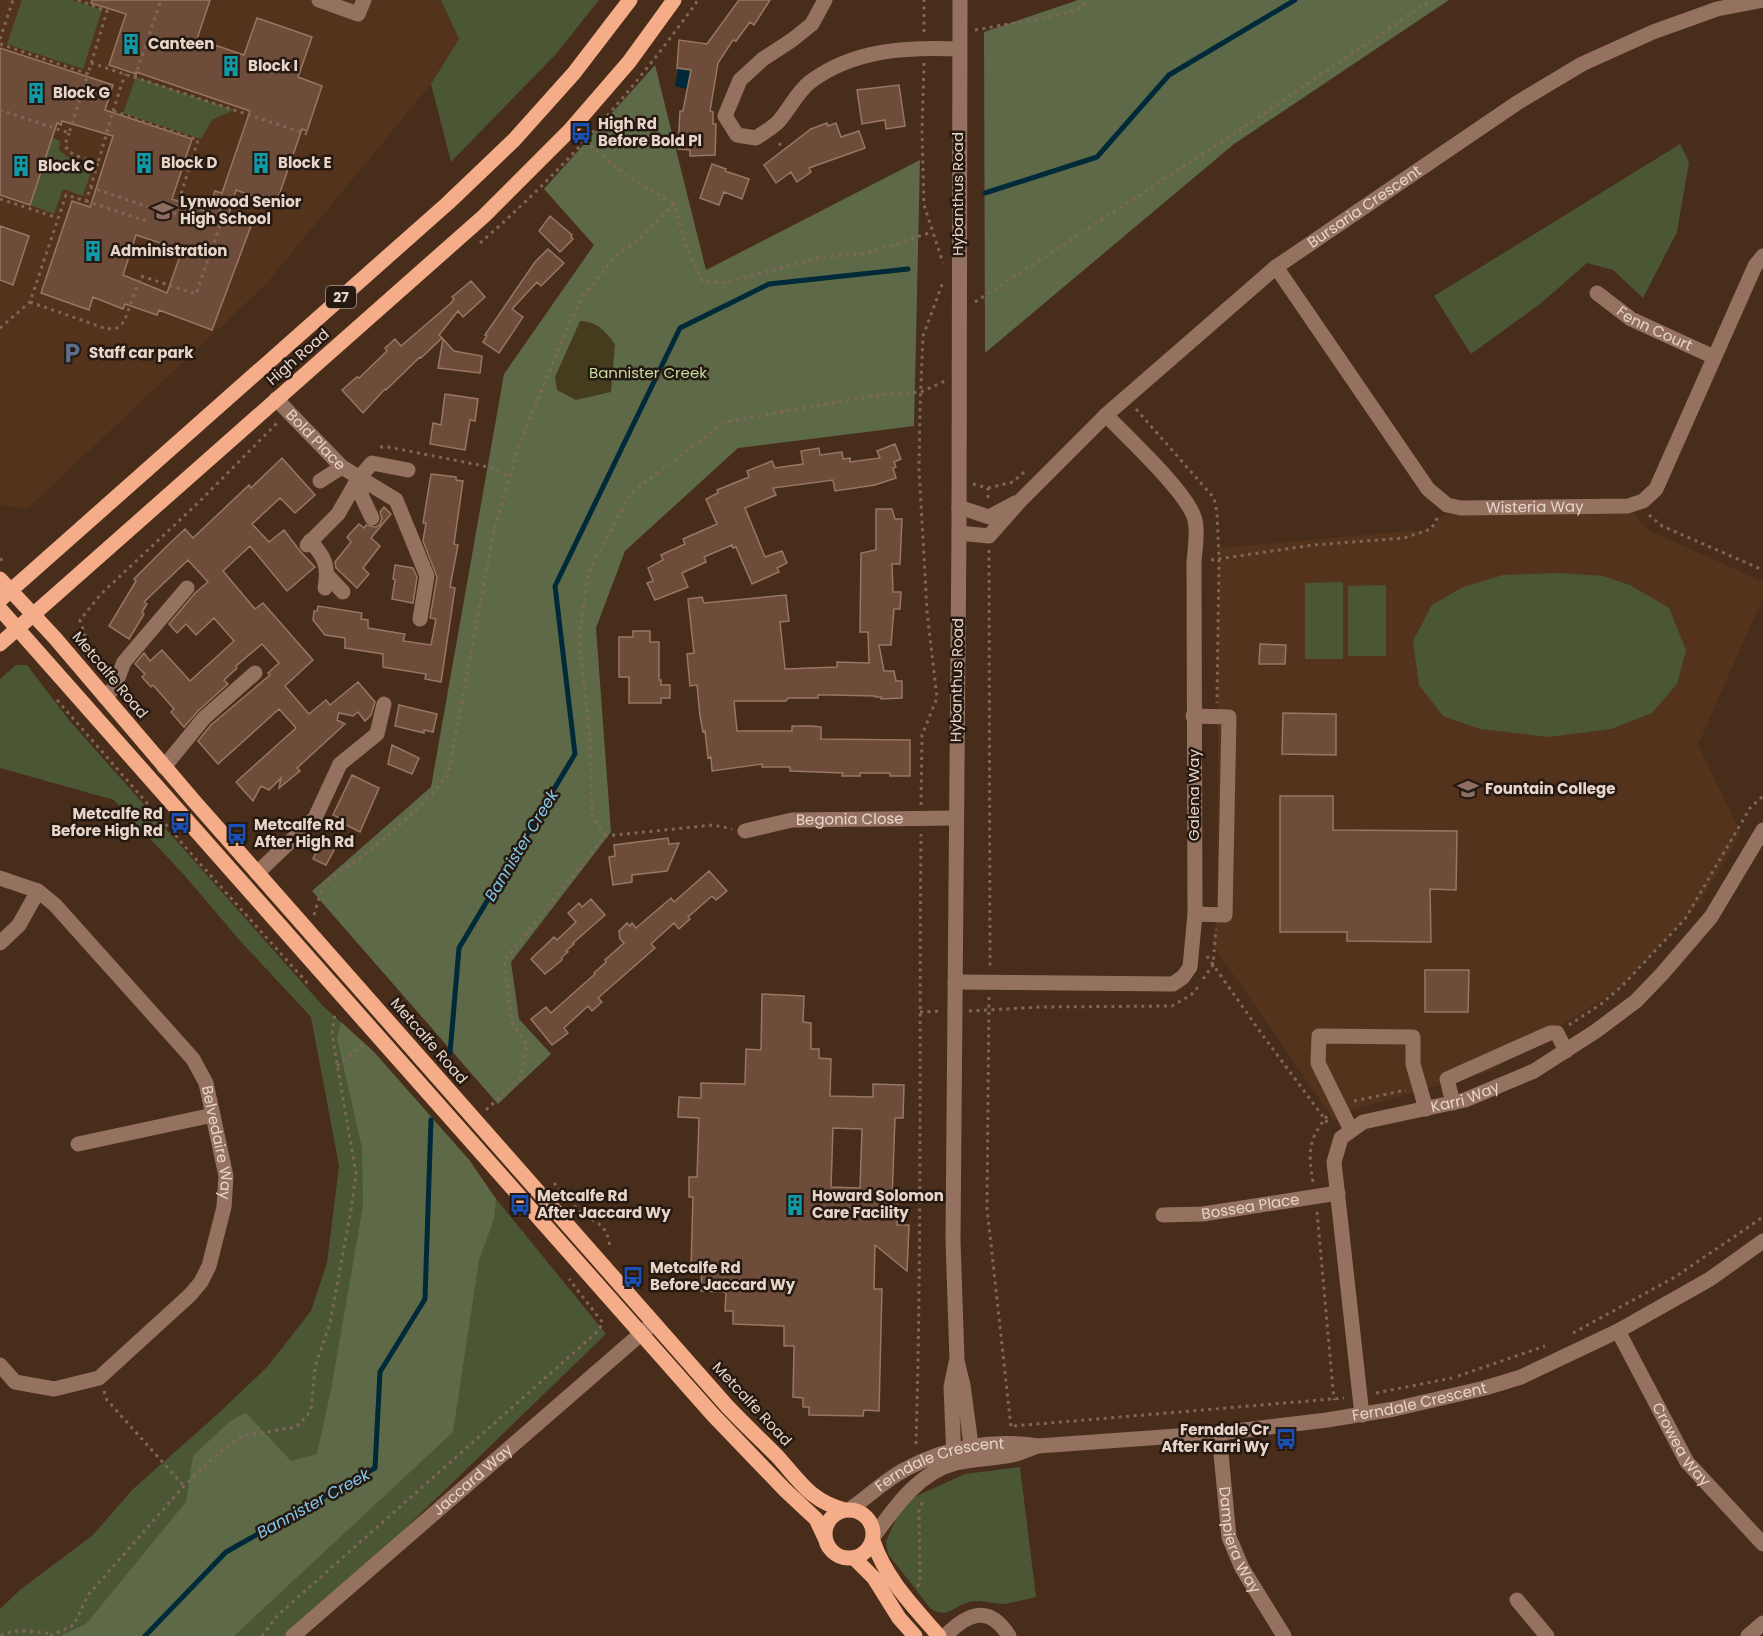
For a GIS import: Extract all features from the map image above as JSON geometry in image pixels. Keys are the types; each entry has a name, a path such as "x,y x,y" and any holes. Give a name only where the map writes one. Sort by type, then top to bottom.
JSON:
{"main road":[{"name":"High Road","path":"5,595 448,203 489,164 514,140 573,73 630,0"},
{"name":"High Road","path":"0,644 484,216 571,129 629,62 675,0"},
{"name":"Metcalfe Road","path":"0,579 5,595 33,614 257,873 727,1406 778,1457 800,1485 811,1496 826,1504 864,1514 872,1526 873,1539 880,1561 894,1584 939,1636"},
{"path":"0,609 640,1334 713,1415 816,1519 830,1550 844,1558 854,1558 864,1554 873,1539"},
{"path":"825,1538 828,1522 833,1516 847,1510"},
{"path":"854,1558 874,1578 899,1618 915,1636"}],"street":[{"path":"319,0 358,14 364,0"},
{"path":"825,0 812,24 763,59 740,80 725,116 737,135 756,138 777,123 809,83 855,58 893,50 960,49"},
{"name":"Hybanthus Road","path":"960,0 959,533 953,1251 957,1360 963,1385 972,1454"},
{"name":"Bursaria Crescent","path":"989,536 1020,501 1106,415 1276,267 1517,103 1582,64 1653,32 1717,9 1762,0"},
{"path":"1643,501 1656,489 1755,266 1763,256"},
{"path":"1276,267 1428,489 1447,505"},
{"name":"Fenn Court","path":"1597,293 1632,319 1714,357"},
{"name":"Bold Place","path":"276,399 342,467 358,479 396,500 427,576 420,619"},
{"name":"Galena Way","path":"955,982 1173,984 1183,977 1190,967 1195,914 1194,562 1196,523 1192,510 1177,489 1106,415"},
{"path":"343,592 326,581 323,555 309,543 338,514 358,479 372,463 408,470"},
{"path":"320,482 342,467"},
{"path":"358,479 362,497 372,518"},
{"name":"Bursaria Crescent","path":"989,517 1020,501"},
{"name":"Wisteria Way","path":"1447,505 1461,508 1628,506 1643,501"},
{"path":"959,507 989,517"},
{"path":"959,533 989,536"},
{"path":"105,697 114,688 124,662 187,588"},
{"path":"164,767 204,718 255,673"},
{"path":"257,873 315,819 340,765 377,734 384,704"},
{"path":"1194,716 1229,717 1225,915 1195,914"},
{"name":"Begonia Close","path":"746,831 792,820 955,818"},
{"name":"Karri Way","path":"1346,1134 1363,1122 1465,1100 1534,1071 1636,1001 1711,917 1763,830"},
{"name":"Belvedaire Way","path":"0,878 38,891 56,905 193,1059 206,1083 226,1176 224,1207 209,1266 201,1282 190,1295 99,1378 54,1389 15,1382 0,1365"},
{"path":"0,943 20,925 38,891"},
{"path":"1453,1103 1447,1079 1550,1033 1557,1033 1566,1051"},
{"path":"1362,1414 1334,1162 1346,1134 1318,1063 1319,1036 1413,1037 1413,1064 1426,1109"},
{"path":"78,1144 213,1115"},
{"name":"Bossea Place","path":"1162,1215 1203,1214 1338,1193"},
{"name":"Ferndale Crescent","path":"847,1510 905,1469 954,1456 1014,1455 1038,1446 1219,1433 1362,1414 1394,1409 1521,1377 1618,1331 1681,1297 1763,1240"},
{"name":"Jaccard Way","path":"293,1636 653,1322"},
{"name":"Crowea Way","path":"1618,1331 1687,1462 1763,1544"},
{"name":"Hybanthus Road","path":"954,1456 951,1387 957,1360"},
{"name":"Dampiera Way","path":"1219,1433 1230,1537 1242,1568 1284,1636"},
{"name":"Ferndale Crescent","path":"873,1539 894,1507 915,1486 954,1456"},
{"path":"1517,1600 1547,1636"},
{"path":"945,1636 960,1621 977,1615 991,1617 1003,1626 1010,1636"},
{"path":"1748,1636 1763,1623"}],"path":[{"path":"0,39 13,0"},
{"path":"78,0 107,11 65,145 68,151 98,164"},
{"path":"135,77 161,0"},
{"path":"921,807 922,735 937,698 927,611 920,491 923,336 943,281 943,264 924,205 922,131 924,0"},
{"path":"960,30 984,29 1059,15 1075,11 1091,0"},
{"path":"958,315 977,300 1229,137 1431,0"},
{"path":"0,44 88,74"},
{"path":"91,63 307,134"},
{"path":"86,201 125,74"},
{"path":"0,110 69,133"},
{"path":"90,187 174,216 198,140 113,111"},
{"path":"571,129 626,175 674,204 686,246 703,282 725,283 822,257 868,253 932,232"},
{"path":"0,328 30,302 66,195 146,221"},
{"path":"30,302 107,329 117,328 124,322 141,276 196,294 225,211 180,195"},
{"path":"0,199 58,218"},
{"path":"314,916 323,887 394,829 434,793 448,776 494,530 519,446 583,296 616,256 640,238 674,204"},
{"path":"605,836 592,815 590,738 579,640 588,573 631,493 725,422 878,395 921,392 958,375"},
{"path":"371,448 388,447 494,468 510,478"},
{"path":"966,477 974,485 988,488 989,517"},
{"path":"1643,501 1652,519 1662,526 1763,570"},
{"path":"1194,562 1313,545 1404,537 1431,529 1447,505"},
{"path":"989,536 990,983 987,1208 1011,1427"},
{"path":"0,559 7,562"},
{"path":"52,693 71,718 312,988"},
{"path":"1557,1033 1601,1004 1622,986 1685,919 1749,808 1763,796"},
{"path":"486,1110 521,1077 527,1046 513,1022 504,961 605,836 713,825 746,831"},
{"path":"916,1444 920,1295 921,831"},
{"path":"920,1012 1040,1007 1172,1006 1191,995 1213,965 1324,1120 1346,1134"},
{"path":"1,1636 9,1631 19,1630 51,1635 74,1625 88,1595 184,1486 219,1453 242,1436 296,1427 311,1411 315,1367 330,1323 356,1174 332,1034 335,1013"},
{"path":"337,1066 367,1041"},
{"path":"1315,1196 1334,1400"},
{"path":"1565,1337 1675,1277 1763,1217"},
{"path":"262,1636 278,1615 596,1333 603,1323 564,1273"},
{"path":"1374,1393 1459,1376 1555,1343"},
{"path":"99,1378 107,1400 184,1486"},
{"path":"1002,1428 1344,1398"},
{"path":"918,1587 920,1577 919,1510 924,1500"}],"shaded area":[{"name":"Lynwood Senior High School","path":"0,0 441,0 459,39 431,84 266,284 27,509 0,505"},
{"name":"Fountain College","path":"1634,513 1646,529 1763,582 1763,598 1698,745 1741,833 1701,901 1622,986 1491,1071 1347,1111 1334,1120 1213,945 1217,916 1219,548 1431,529 1445,514"}],"green space":[{"path":"22,0 72,0 102,10 83,69 7,44"},
{"path":"441,0 599,0 556,54 451,162 431,84 459,39"},
{"path":"1078,0 1449,0 1234,144 985,353 984,32"},
{"name":"Bannister Creek","path":"655,65 706,270 920,160 914,426 738,448 625,551 596,628 611,832 511,962 519,1019 551,1054 498,1104 312,891 431,787 504,374 594,245 544,189"},
{"path":"136,77 234,110 212,120 201,139 123,113"},
{"path":"52,138 60,141 59,150 76,163 92,169 83,196 63,189 54,214 30,205"},
{"path":"1680,144 1689,162 1677,232 1643,298 1613,270 1587,263 1540,304 1471,354 1434,296"},
{"path":"1561,573 1603,576 1630,585 1669,608 1686,650 1677,684 1652,713 1611,729 1549,737 1480,729 1443,716 1419,685 1413,641 1432,605 1463,587 1503,575"},
{"path":"1343,582 1343,659 1305,659 1305,583"},
{"path":"1386,585 1386,656 1348,656 1348,586"},
{"name":"Bannister Creek","path":"16,665 27,665 69,720 323,1006 374,1052 470,1161 488,1189 606,1334 294,1636 0,1636 0,1609 21,1589 93,1535 132,1490 267,1367 311,1311 327,1263 339,1166 311,1017 114,800 0,768 0,679"},
{"path":"341,1022 374,1052 470,1161 496,1199 494,1219 479,1260 453,1432 234,1636 60,1636 86,1624 186,1502 193,1456 230,1421 246,1413 291,1461 317,1454 331,1390 363,1206 362,1148 337,1038"},
{"path":"1020,1467 1036,1597 1003,1604 971,1602 945,1613 931,1609 888,1554 886,1541 898,1515 912,1498 965,1474"}],"sand":[{"path":"580,321 592,323 600,328 615,344 611,392 576,400 557,390 555,377"}],"water":[{"path":"679,64 692,67 687,89 675,86"}],"building":[{"path":"92,0 210,0 197,39 244,55 257,18 312,37 298,77 322,86 307,131 302,129 276,204 236,190 228,217 251,226 212,330 159,310 157,315 125,304 123,309 93,297 89,310 41,293 72,201 90,207 113,136 62,121 61,125 57,123 30,205 0,195 0,48 113,85 105,110 192,139 172,199 208,212 215,191 222,193 250,111 109,65 126,14 91,3","holes":["136,235 182,250 167,293 123,275"]},
{"path":"739,0 770,0 754,25 750,22 736,41 733,40 718,63 710,111 713,112 713,124 716,124 715,155 690,156 690,150 678,149 680,111 683,111 691,70 677,68 679,40 707,44"},
{"path":"899,85 905,126 886,129 885,120 862,124 857,90"},
{"path":"827,123 828,126 836,123 841,137 859,131 865,148 809,168 811,172 797,182 791,172 776,183 764,165 811,129"},
{"path":"712,164 749,179 742,199 724,192 719,205 700,198"},
{"path":"550,216 572,235 573,239 560,252 539,231"},
{"path":"0,226 29,236 13,285 0,280"},
{"path":"548,249 564,263 541,286 537,282 512,309 523,317 499,353 483,342 487,336 485,335 535,262"},
{"path":"471,281 485,297 463,317 458,311 439,335 442,338 385,389 363,413 342,390 357,377 359,378 387,351 385,348 395,339 401,346 451,303 454,299 452,297"},
{"path":"443,339 454,351 482,356 480,373 438,368"},
{"path":"445,394 478,399 475,421 470,420 465,450 430,444 433,423 441,425"},
{"path":"895,444 901,459 894,462 896,478 875,485 835,491 833,480 773,488 776,495 745,508 765,557 782,551 787,563 777,568 779,572 752,584 736,547 733,548 732,545 704,557 706,562 682,573 688,587 655,600 647,583 653,581 648,568 663,560 661,555 685,544 683,539 717,524 706,499 718,493 717,490 749,477 747,471 772,461 775,468 803,464 801,451 819,448 820,455 842,452 843,459 850,458 850,462 880,458 877,451"},
{"path":"282,458 315,495 295,513 280,498 252,524 269,542 284,530 315,567 287,591 250,546 223,571 255,609 263,603 313,660 285,686 309,714 326,700 330,705 358,682 375,702 371,715 365,721 358,712 353,716 339,713 337,720 345,724 297,768 300,771 279,788 281,778 269,790 261,786 253,801 236,782 296,728 279,709 218,764 198,741 211,725 270,675 268,673 279,663 262,644 236,666 237,668 224,680 228,684 184,727 171,712 174,709 153,685 151,687 142,677 145,674 135,664 144,653 150,661 162,650 190,681 234,641 214,618 196,635 186,624 177,633 169,624 195,593 208,582 188,560 144,602 147,604 142,612 144,614 129,639 109,626 136,581 134,579 170,543 185,529 193,538 249,485 251,488"},
{"path":"431,474 456,477 456,480 463,481 454,544 458,545 450,587 455,588 441,682 425,679 426,674 383,667 383,654 345,648 345,638 325,635 313,620 314,611 317,611 318,606 362,613 361,619 368,620 368,628 405,634 403,641 431,645 436,619 430,618 437,577 423,541 426,523 423,523"},
{"path":"384,507 391,514 371,538 380,546 363,568 369,574 357,588 336,568 335,562 351,542 347,537 359,524 364,528 366,525 376,527 380,524 382,518 380,512"},
{"path":"876,509 892,509 895,519 902,519 900,564 892,564 893,592 901,592 900,609 894,609 891,645 879,645 884,671 894,671 896,681 902,681 902,698 818,695 818,698 788,698 786,701 734,701 737,731 792,731 792,726 811,726 821,727 821,739 910,740 910,776 860,773 860,776 842,776 843,773 790,771 790,767 762,767 762,764 712,771 711,757 708,758 705,731 703,732 700,716 697,685 690,686 687,654 694,653 688,599 702,597 704,603 786,595 789,621 780,622 785,669 837,667 837,662 869,663 868,632 860,632 861,553 876,550"},
{"path":"395,565 413,568 417,577 413,603 392,599"},
{"path":"633,631 650,631 650,642 659,642 659,680 661,680 661,685 670,685 670,698 661,698 661,703 629,703 629,677 619,677 619,637 633,637"},
{"path":"1260,644 1286,645 1285,664 1259,664"},
{"path":"399,705 437,714 433,732 424,730 424,733 395,726"},
{"path":"1283,713 1336,714 1336,755 1282,754"},
{"path":"392,745 419,758 412,774 388,764"},
{"path":"352,775 379,788 360,832 340,822 342,819 333,815"},
{"path":"1280,796 1333,796 1333,830 1457,831 1456,890 1430,889 1431,942 1347,941 1347,932 1280,932"},
{"path":"668,838 669,844 679,843 667,871 632,875 632,882 613,885 609,857 615,856 614,845"},
{"path":"321,841 335,848 326,865 313,859"},
{"path":"709,871 727,891 716,900 712,896 688,917 690,919 679,929 674,923 651,944 655,948 598,998 602,1002 592,1011 588,1006 564,1028 568,1033 552,1045 531,1019 546,1007 551,1013 595,974 606,962 605,960 624,943 620,939 619,931 627,923 630,926 632,923 636,928 671,898 674,902"},
{"path":"591,899 605,915 573,943 562,960 545,974 531,959 554,937 557,940 576,922 568,913 579,903 582,907"},
{"path":"1425,970 1469,970 1468,1012 1425,1012"},
{"name":"Howard Solomon Care Facility","path":"762,994 804,996 803,1022 811,1023 811,1049 819,1049 819,1058 831,1059 830,1096 873,1097 873,1084 904,1085 903,1118 895,1118 892,1200 898,1200 897,1225 909,1225 907,1271 875,1245 874,1289 882,1289 879,1411 864,1410 863,1416 809,1415 809,1407 803,1407 803,1398 793,1397 794,1346 784,1346 784,1326 733,1324 733,1311 725,1311 726,1292 701,1291 702,1268 691,1268 693,1197 689,1197 689,1177 697,1177 699,1118 678,1117 679,1097 701,1098 701,1083 745,1084 746,1049 761,1050","holes":["833,1128 862,1129 860,1188 831,1187"]}],"waterway":[{"name":"Bannister Creek","path":"985,193 1097,157 1169,75 1295,0"},
{"name":"Bannister Creek","path":"450,1053 459,948 575,754 555,586 680,328 769,284 908,269"},
{"name":"Bannister Creek","path":"145,1636 226,1552 375,1468 380,1372 425,1299 431,1120"}],"place":[{"name":"Canteen","path":"131,44"},
{"name":"Block I","path":"231,66"},
{"name":"Block G","path":"36,93"},
{"name":"High Rd Before Bold Pl","path":"581,133"},
{"name":"Block D","path":"144,163"},
{"name":"Block E","path":"261,163"},
{"name":"Block C","path":"21,166"},
{"name":"Lynwood Senior High School","path":"163,211"},
{"name":"Administration","path":"93,251"},
{"name":"Staff car park","path":"72,353"},
{"name":"Fountain College","path":"1468,789"},
{"name":"Metcalfe Rd Before High Rd","path":"180,823"},
{"name":"Metcalfe Rd After High Rd","path":"237,834"},
{"name":"Metcalfe Rd After Jaccard Wy","path":"520,1205"},
{"name":"Howard Solomon Care Facility","path":"795,1205"},
{"name":"Metcalfe Rd Before Jaccard Wy","path":"633,1277"},
{"name":"Ferndale Cr After Karri Wy","path":"1286,1439"}]}
